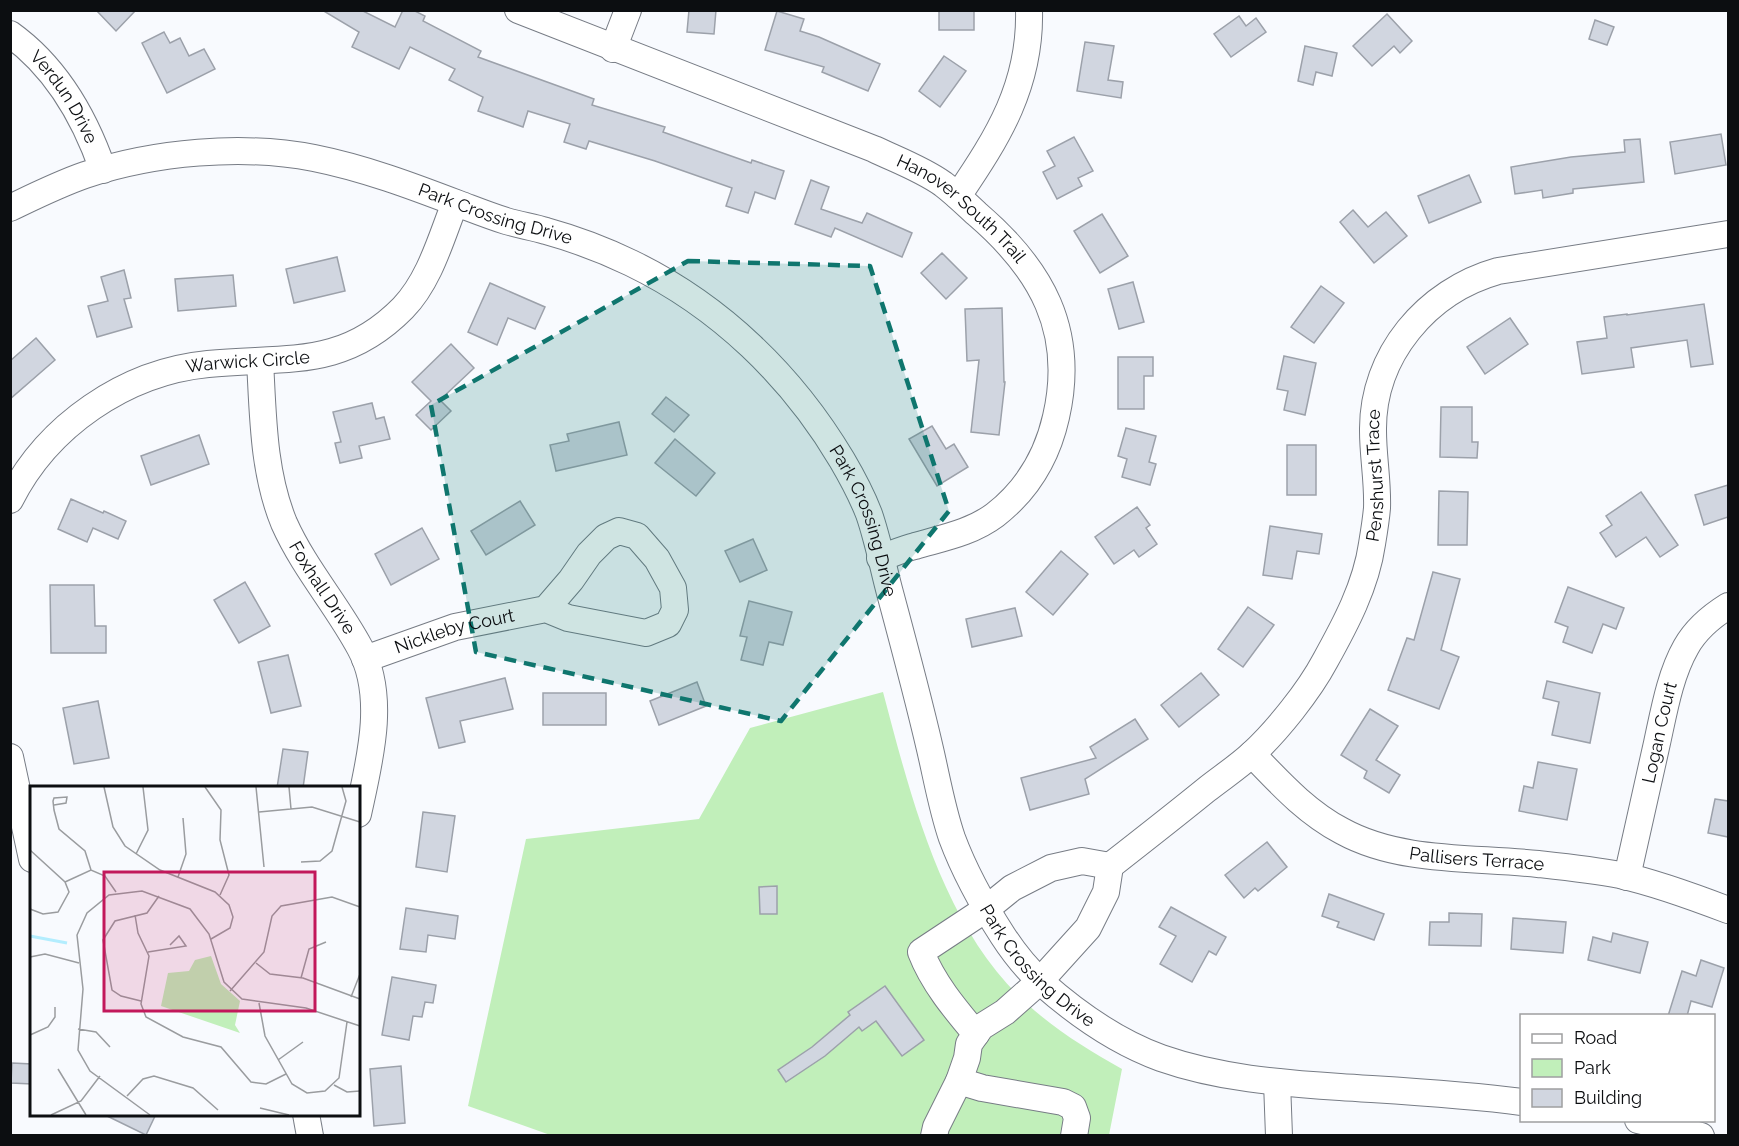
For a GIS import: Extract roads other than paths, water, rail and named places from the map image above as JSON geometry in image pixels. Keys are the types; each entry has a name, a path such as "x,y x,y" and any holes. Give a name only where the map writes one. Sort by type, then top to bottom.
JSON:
{"street":[{"name":"Hanover South Trail","path":"518,10 874,149 920,171 942,183 958,196 1011,245 1031,272 1053,316 1060,345 1062,375 1054,426 1037,468 1014,499 993,517 969,530 880,558"},
{"path":"613,49 628,10"},
{"path":"958,196 996,139 1012,106 1027,53 1029,10"},
{"name":"Verdun Drive","path":"10,34 37,58 59,83 78,112 103,170"},
{"name":"Park Crossing Drive","path":"10,208 46,190 103,170 168,156 214,152 295,155 360,170 507,222 551,232 631,263 669,283 712,312 745,339 782,378 809,409 850,474 869,513 953,839 968,877 986,909 1014,952 1040,981 1098,1027 1137,1048 1204,1070 1277,1082 1520,1102"},
{"name":"Warwick Circle","path":"10,500 38,456 64,429 94,406 138,382 191,366 302,359 331,353 358,342 382,327 404,307 428,270 455,202"},
{"name":"Penshurst Trace","path":"1110,866 1252,754 1291,710 1324,663 1355,602 1372,547 1377,508 1373,431 1380,384 1399,343 1422,313 1457,287 1497,271 1728,234"},
{"name":"Foxhall Drive","path":"260,361 263,428 269,468 281,514 301,557 361,649 369,671 373,695 374,728 360,804"},
{"path":"619,531 637,536 657,559 673,588 675,610 668,624 646,633 568,618 546,609 571,580 589,554 606,537 619,531"},
{"name":"Logan Court","path":"1627,877 1675,669 1693,636 1710,618 1728,606"},
{"name":"Nickleby Court","path":"365,659 455,627 546,609"},
{"name":"Pallisers Terrace","path":"1252,754 1281,785 1314,814 1343,832 1366,841 1396,850 1428,855 1539,864 1627,877 1728,910"},
{"path":"10,757 30,850"},
{"path":"934,1136 936,1127 959,1081 969,1044 981,1027 1005,1012 1040,981 1088,928 1106,892 1110,866 1082,861 1051,868 1012,888 986,909 921,952 939,986 976,1034"},
{"path":"959,1081 982,1088 1063,1102 1073,1107 1077,1118 1074,1136"},
{"path":"1277,1082 1279,1136"},
{"path":"306,1116 310,1136"},
{"path":"1646,1122 1701,1136"}]}
